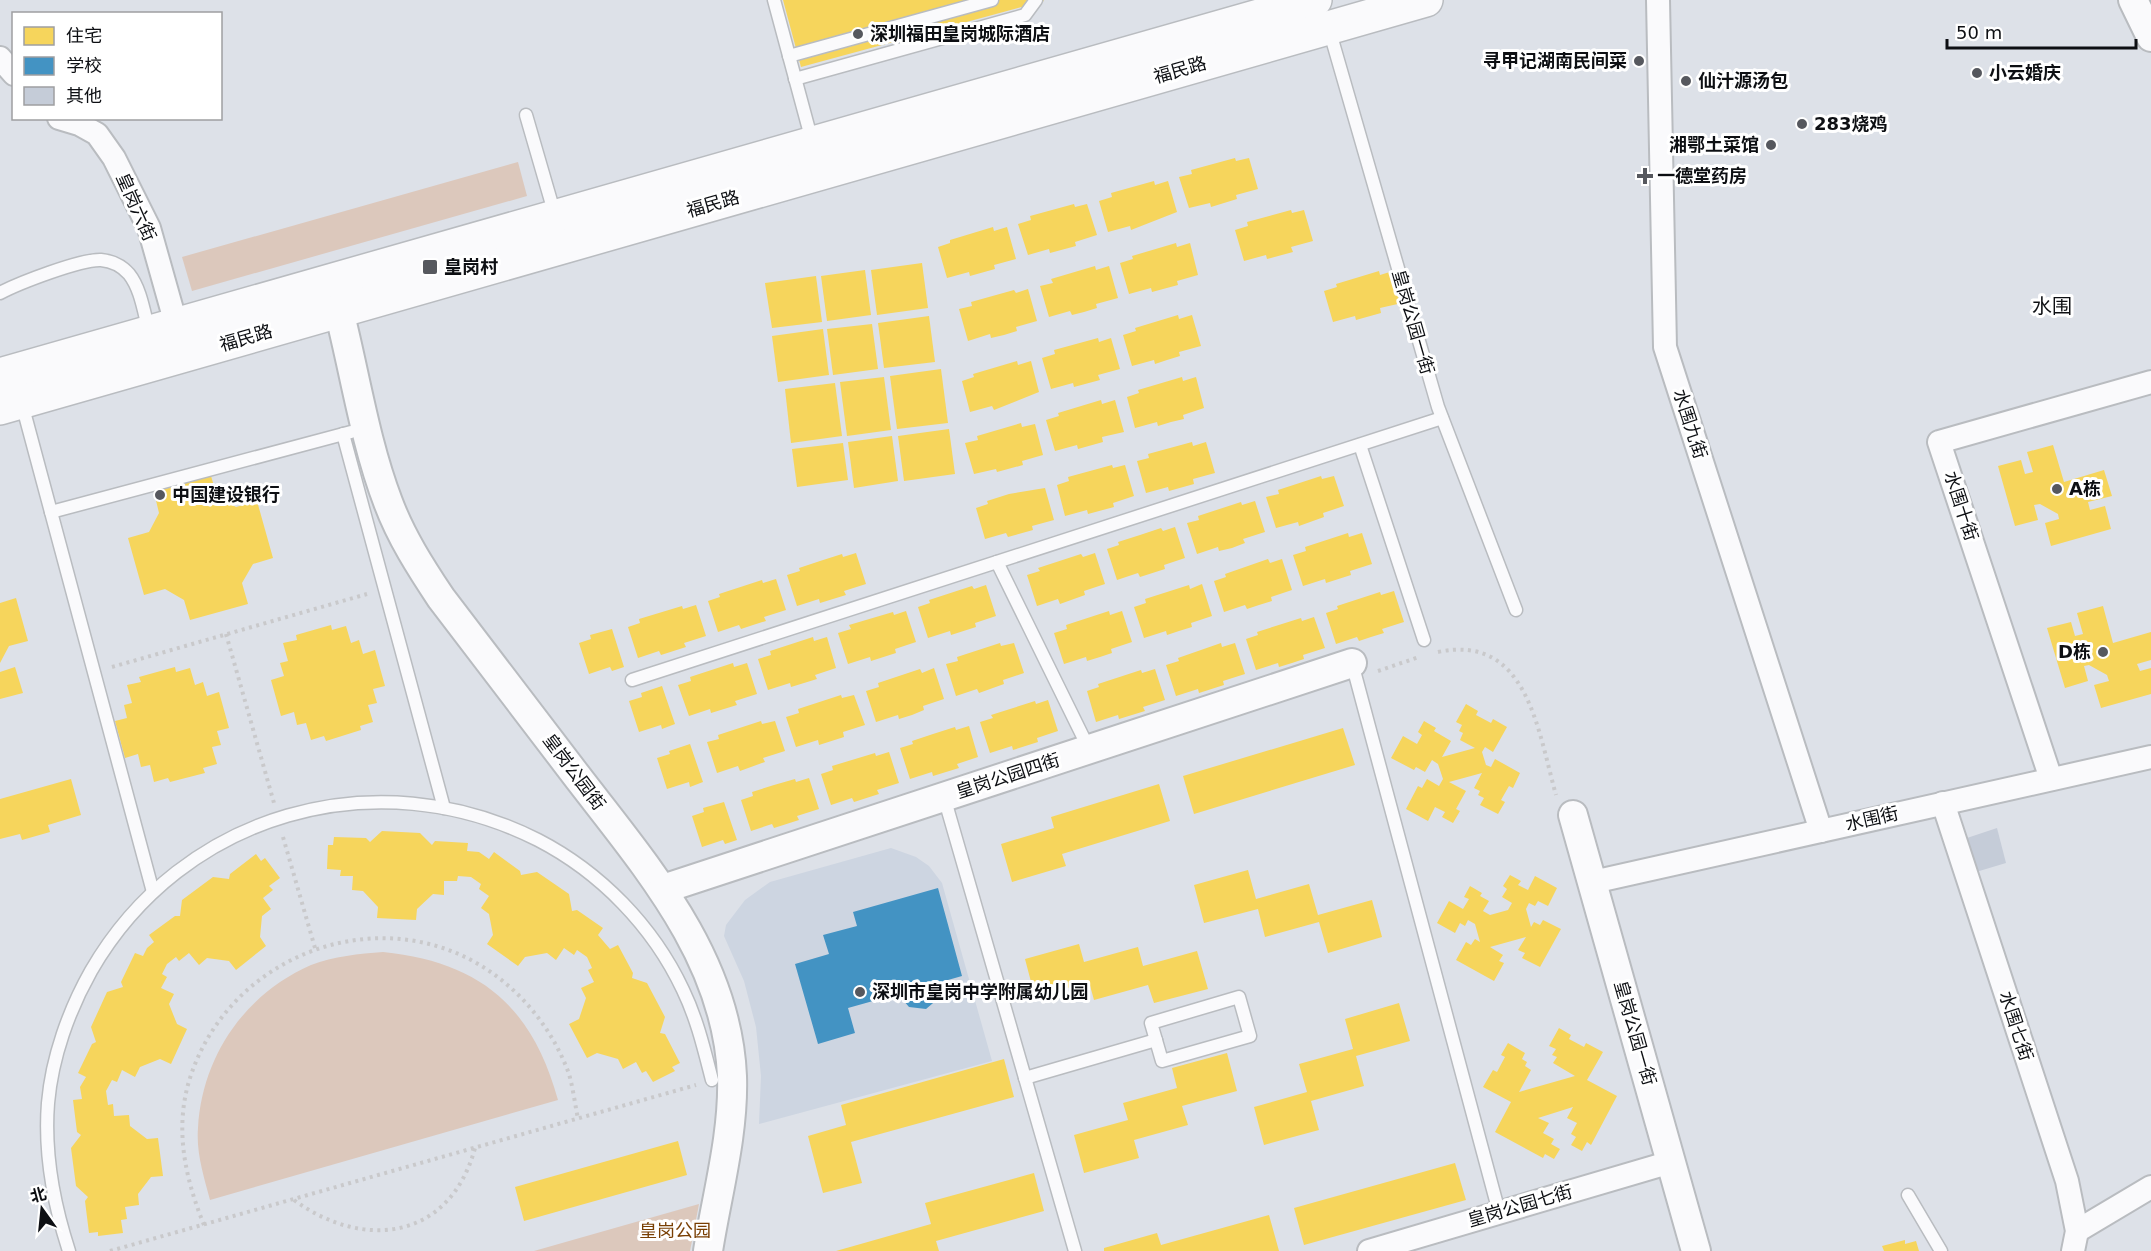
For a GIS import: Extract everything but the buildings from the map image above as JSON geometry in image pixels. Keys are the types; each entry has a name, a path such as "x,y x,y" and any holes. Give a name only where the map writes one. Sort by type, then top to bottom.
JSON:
{"main road":[{"name":"福民路","path":"0,375 813,143 1322,14 1426,0"},
{"name":"福民路","path":"11,405 339,311 1322,14"}],"street":[{"name":"水围九街","path":"1658,0 1665,347 1821,831"},
{"path":"2133,0 2151,37"},
{"path":"0,58 12,72"},
{"name":"皇岗六街","path":"66,120 97,134 114,158 148,228 163,328"},
{"name":"皇岗公园街","path":"339,311 355,430 388,502 426,576 663,888 707,969 721,1011 730,1052 731,1100 708,1251"},
{"name":"水围十街","path":"2051,779 1939,442 2151,382"},
{"name":"皇岗公园四街","path":"663,888 1352,663"},
{"name":"水围街","path":"1593,882 2151,757"},
{"name":"水围七街","path":"1943,803 2067,1181 2075,1241"},
{"name":"皇岗公园一街","path":"1573,814 1696,1251"},
{"name":"皇岗公园七街","path":"1369,1251 1671,1162"},
{"path":"2075,1241 2151,1187"}],"lane":[{"path":"774,0 813,143"},
{"path":"789,56 992,0"},
{"path":"795,80 1025,15 1036,0"},
{"name":"皇岗公园一街","path":"1322,14 1442,418 1516,610"},
{"path":"526,115 555,217"},
{"path":"0,293 24,280 88,262 99,260 114,262 124,268 163,328"},
{"path":"11,405 51,512 153,892"},
{"path":"632,680 1442,418"},
{"path":"51,512 355,430 385,589 444,807"},
{"path":"1360,445 1424,640"},
{"path":"997,562 1089,749"},
{"path":"1352,663 1499,1212"},
{"path":"944,797 1076,1251"},
{"path":"69,1251 55,1210 47,1156 48,1101 59,1047 77,995 105,947 139,904 180,868 227,839 278,817 325,806 372,801 420,803 468,812 513,827 556,849 595,877 630,910 659,948 683,989 701,1034 712,1080"},
{"path":"1239,997 1250,1036 1162,1061 1156,1040 1151,1023 1239,997"},
{"path":"1025,1078 1156,1040"},
{"path":"1908,1195 1941,1251"}],"path":[{"path":"94,672 385,589"},
{"path":"226,634 315,948"},
{"path":"1436,652 1462,649 1477,652 1513,674 1527,696 1559,805 1573,814"},
{"path":"1352,663 1369,673 1426,654"},
{"path":"204,1225 190,1190 183,1153 183,1116 193,1071 204,1045 224,1013 250,986 281,964 315,948 360,939 405,939 448,949 489,969 523,998 550,1034 569,1075 578,1119"},
{"path":"110,1251 712,1080"},
{"path":"396,1234 414,1229 436,1216 455,1197 468,1173 475,1148"},
{"path":"293,1200 312,1218 328,1226"}],"shaded area":[{"name":"深圳市皇岗中学附属幼儿园","path":"891,848 916,857 929,866 942,883 992,1061 759,1124 761,1076 756,1027 744,981 724,936 726,925 745,900 770,882"}],"green space":[{"path":"518,162 527,196 192,291 182,257"},
{"path":"383,952 417,957 448,966 474,978 497,994 517,1014 533,1039 547,1067 558,1100 210,1200 198,1147 201,1102 218,1052 231,1030 247,1010 287,977 311,965 338,957"},
{"name":"皇岗公园","path":"699,1204 690,1251 534,1251"}],"place":[{"name":"深圳福田皇岗城际酒店","path":"858,34"},
{"name":"寻甲记湖南民间菜","path":"1639,61"},
{"name":"小云婚庆","path":"1977,73"},
{"name":"仙汁源汤包","path":"1686,81"},
{"name":"283烧鸡","path":"1802,124"},
{"name":"湘鄂土菜馆","path":"1771,145"},
{"name":"一德堂药房","path":"1645,176"},
{"name":"皇岗村","path":"430,267"},
{"name":"A栋","path":"2057,489"},
{"name":"中国建设银行","path":"160,495"},
{"name":"D栋","path":"2103,652"},
{"name":"深圳市皇岗中学附属幼儿园","path":"860,992"}],"district":[{"name":"水围","path":"2052,306"}]}
